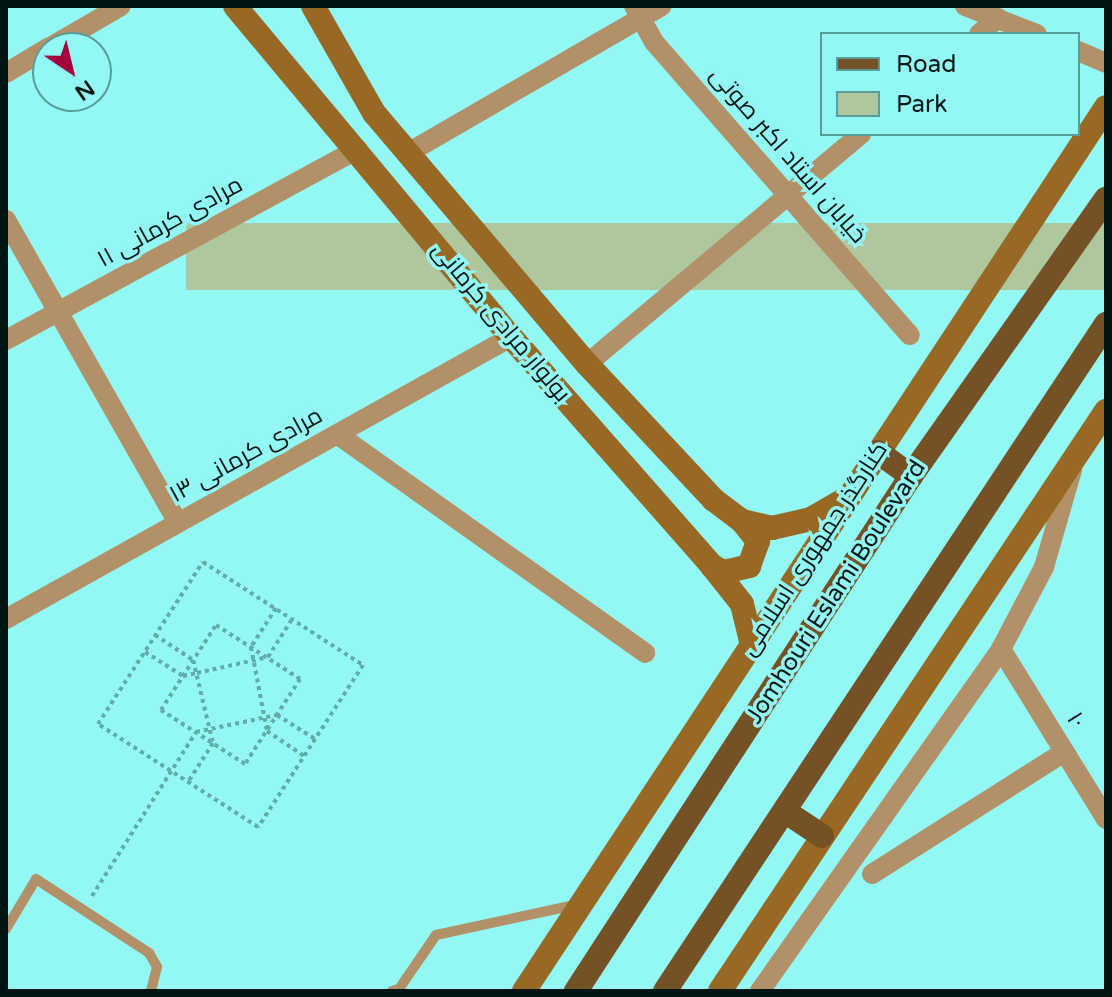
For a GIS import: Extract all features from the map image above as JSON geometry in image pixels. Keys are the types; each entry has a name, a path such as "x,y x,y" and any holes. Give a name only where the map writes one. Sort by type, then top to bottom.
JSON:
{"main road":[{"name":"Jomhouri Eslami Boulevard","path":"576,991 911,476 1106,199"},
{"path":"665,991 1106,324"},
{"path":"878,452 911,476"},
{"path":"786,812 822,836"}],"street":[{"path":"76,32 121,6"},
{"name":"بولوار مرادی کرمانی","path":"235,6 358,149 511,337 712,566 742,604 752,645"},
{"name":"بولوار مرادی کرمانی","path":"313,6 374,113 587,364 714,500 742,521"},
{"path":"408,153 637,12 662,6"},
{"path":"965,6 1032,32"},
{"name":"خیابان استاد اکبر صوتی","path":"637,12 654,42 910,335"},
{"path":"981,32 998,18"},
{"path":"1080,52 1106,63"},
{"path":"6,73 32,58"},
{"name":"کنارگذر جمهوری اسلامی","path":"524,991 1106,107"},
{"path":"587,364 859,136"},
{"name":"مرادی کرمانی ۱۱","path":"6,340 358,149"},
{"path":"6,220 56,313 178,523"},
{"name":"مرادی کرمانی ۱۳","path":"6,619 511,337"},
{"path":"720,991 1079,446 1106,411"},
{"path":"337,434 645,653"},
{"path":"760,991 1001,649 1044,567 1079,446"},
{"path":"742,521 772,528 811,519 848,498"},
{"path":"712,566 724,572 749,566 758,541 742,521"},
{"name":"۱۰","path":"1001,649 1106,819"},
{"path":"872,874 1064,752"}],"lane":[{"path":"6,929 36,879 149,953 157,967 151,991"},
{"path":"392,991 399,989 436,935 581,904"}],"path":[{"path":"203,562 276,608 363,665 258,827 98,724 203,562"},
{"path":"276,608 251,647 253,660 267,731 304,756"},
{"path":"145,652 183,676 197,673 268,657 292,619"},
{"path":"216,625 251,647 300,679 245,764 161,710 216,625"},
{"path":"155,635 193,660 213,743 188,782"},
{"path":"83,910 196,732 277,715 315,739"}],"green space":[{"path":"186,223 1106,223 1106,290 186,290"}]}
